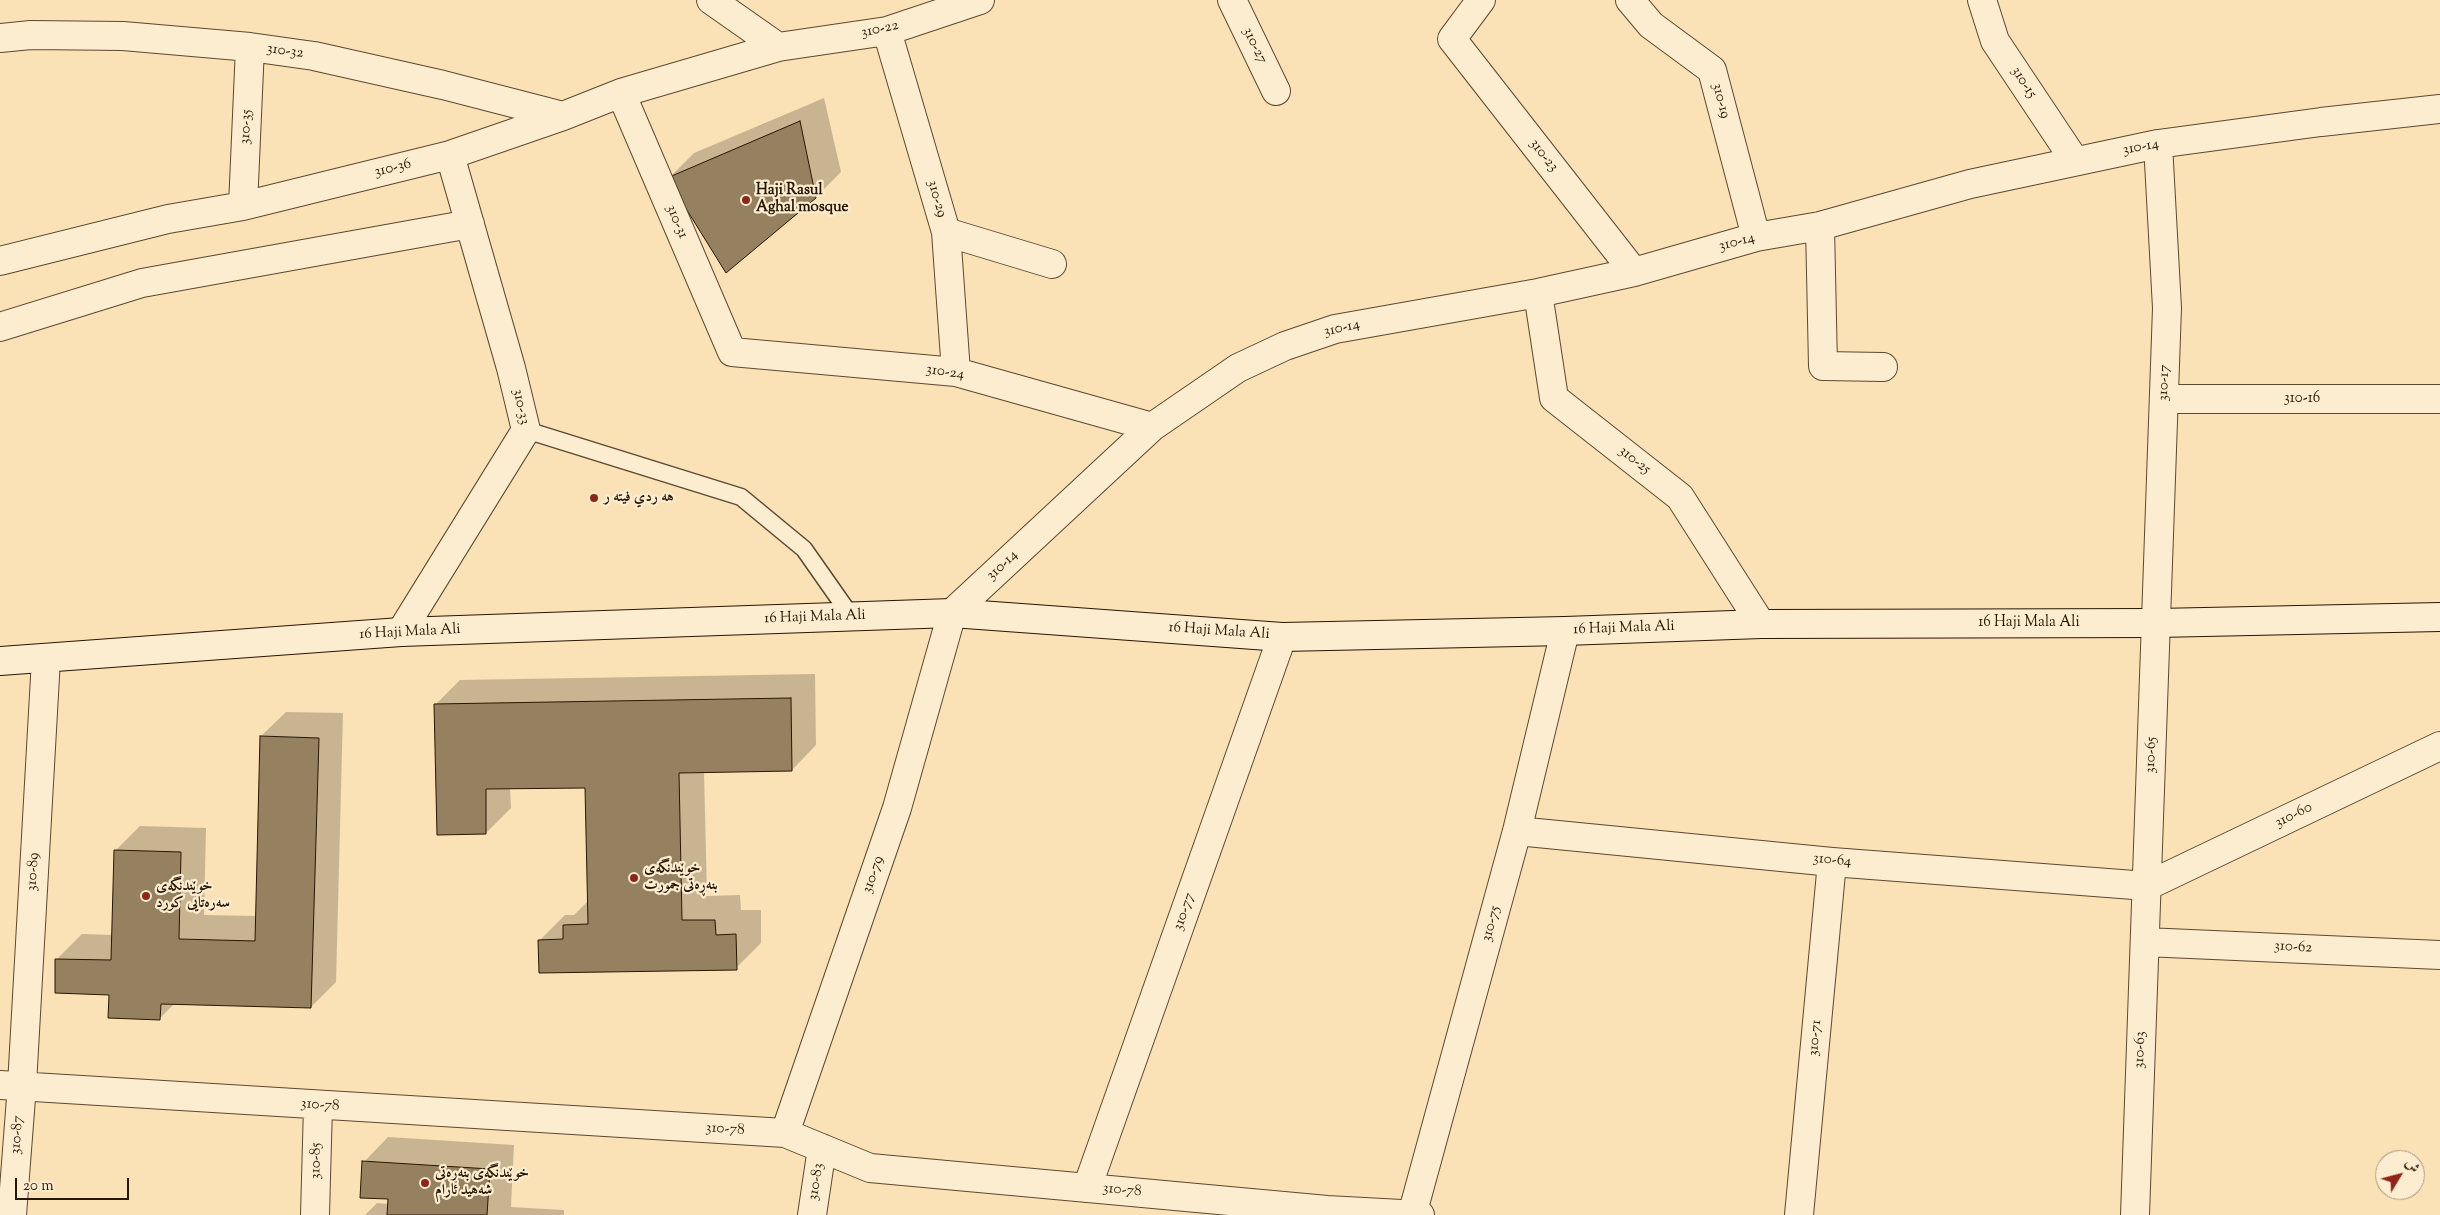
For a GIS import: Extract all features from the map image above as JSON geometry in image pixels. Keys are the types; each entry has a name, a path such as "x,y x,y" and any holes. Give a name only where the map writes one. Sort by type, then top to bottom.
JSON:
{"street":[{"path":"711,0 778,47"},
{"name":"310-22","path":"778,47 887,31 980,0"},
{"name":"310-27","path":"1232,0 1276,91"},
{"name":"310-23","path":"1481,0 1452,39 1634,272"},
{"name":"310-19","path":"1630,0 1651,25 1712,70 1756,237"},
{"name":"310-15","path":"1982,0 1995,41 2075,161"},
{"name":"310-29","path":"887,31 946,232 956,372"},
{"name":"310-32","path":"0,38 31,35 124,36 250,47 314,56 443,85 563,116"},
{"name":"310-35","path":"243,206 250,47"},
{"name":"310-36","path":"0,261 168,219 243,206 450,155 563,116 621,93 778,47"},
{"name":"310-31","path":"621,93 732,352"},
{"name":"310-14","path":"952,613 1152,427 1238,368 1285,346 1335,329 1538,293 1634,272 1756,237 1820,226 1970,184 2158,144 2321,122 2440,109"},
{"name":"310-17","path":"2157,623 2167,308 2158,144"},
{"name":"310-33","path":"401,632 526,430 512,368 450,155"},
{"path":"0,327 142,283 470,224"},
{"path":"1820,226 1823,366 1883,367"},
{"path":"946,232 1052,264"},
{"name":"310-25","path":"1538,293 1554,398 1680,497 1761,624"},
{"name":"310-24","path":"732,352 956,372 1152,427"},
{"name":"310-16","path":"2164,399 2440,398"},
{"name":"16 Haji Mala Ali","path":"0,661 401,632 952,613 1282,637 1564,632 1761,624 2157,623 2440,617"},
{"name":"310-79","path":"785,1133 897,808 952,613"},
{"name":"310-65","path":"2147,886 2157,623"},
{"name":"310-75","path":"1412,1215 1517,831 1564,632"},
{"name":"310-77","path":"1087,1188 1282,637"},
{"name":"310-89","path":"11,1085 46,659"},
{"name":"310-60","path":"2147,886 2440,746"},
{"name":"310-64","path":"1517,831 1832,862 2147,886"},
{"name":"310-71","path":"1799,1215 1832,862"},
{"name":"310-63","path":"2135,1215 2147,886"},
{"name":"310-62","path":"2145,942 2440,955"},
{"name":"310-78","path":"11,1085 318,1106 785,1133 870,1168 1087,1188 1160,1205 1420,1215"},
{"name":"310-87","path":"11,1085 12,1215"},
{"name":"310-85","path":"315,1215 318,1106"},
{"name":"310-83","path":"812,1215 822,1148"}],"lane":[{"path":"526,430 741,497 804,549 851,616"}],"building":[{"path":"800,121 816,198 726,273 667,178"},
{"name":"خوێندنگەی بنەڕەتی جمورت","path":"791,698 792,771 679,773 682,920 715,920 716,935 736,934 737,970 539,973 538,940 563,939 563,925 588,924 585,788 486,789 486,834 437,835 434,704"},
{"name":"خوێندنگەی سەرەتایی کورد","path":"260,736 319,738 311,1008 161,1004 160,1020 108,1018 109,995 55,993 55,959 111,960 114,850 181,852 179,939 255,941"},
{"name":"خوێندنگەی بنەڕەتی شەهید ئارام","path":"362,1161 490,1169 487,1215 387,1215 388,1199 360,1198"}],"place":[{"name":"Haji Rasul Aghal mosque","path":"746,200"},
{"name":"هه ردي فيته ر","path":"594,498"},
{"name":"خوێندنگەی بنەڕەتی جمورت","path":"634,878"},
{"name":"خوێندنگەی سەرەتایی کورد","path":"146,896"},
{"name":"خوێندنگەی بنەڕەتی شەهید ئارام","path":"425,1183"}]}
